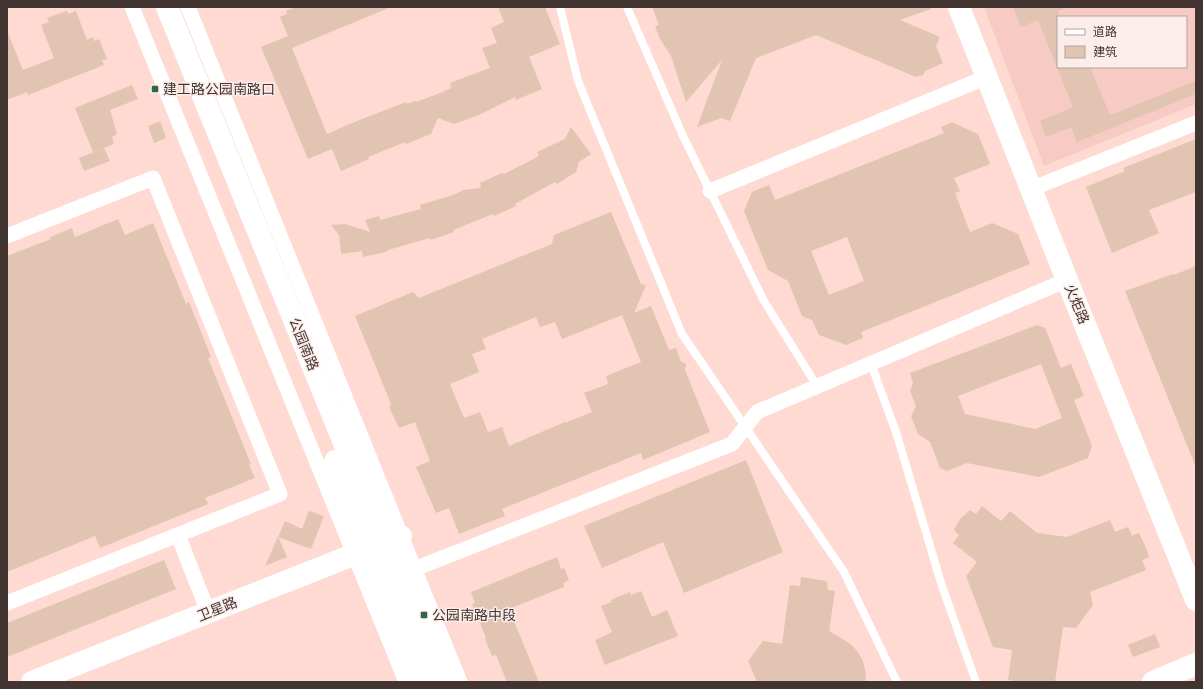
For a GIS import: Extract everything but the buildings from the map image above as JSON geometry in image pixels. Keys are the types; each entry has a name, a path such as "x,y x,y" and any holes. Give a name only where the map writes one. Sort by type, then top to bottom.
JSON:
{"main road":[{"name":"公园南路","path":"152,7 378,545 406,572 441,682"},
{"name":"公园南路","path":"167,7 378,545 424,682"},
{"name":"火炬路","path":"959,7 1196,600"},
{"name":"卫星路","path":"32,682 59,677 208,612 378,545"},
{"path":"1153,682 1196,664"}],"street":[{"path":"132,7 378,545"},
{"path":"188,7 378,545 406,682"},
{"path":"710,191 987,78"},
{"path":"1031,189 1196,123"},
{"path":"7,236 153,178 280,494 7,603"},
{"path":"460,682 406,572 732,444 757,412 1067,280"},
{"path":"178,535 208,612"}],"lane":[{"path":"560,7 578,81 682,334 844,572 897,682"},
{"path":"627,7 683,136 764,301 817,386"},
{"path":"871,364 896,432 942,586 976,682"}],"shaded area":[{"path":"984,7 1196,7 1196,104 1044,166"}],"place":[{"name":"建工路公园南路口","path":"155,89"},
{"name":"公园南路中段","path":"424,615"}]}
